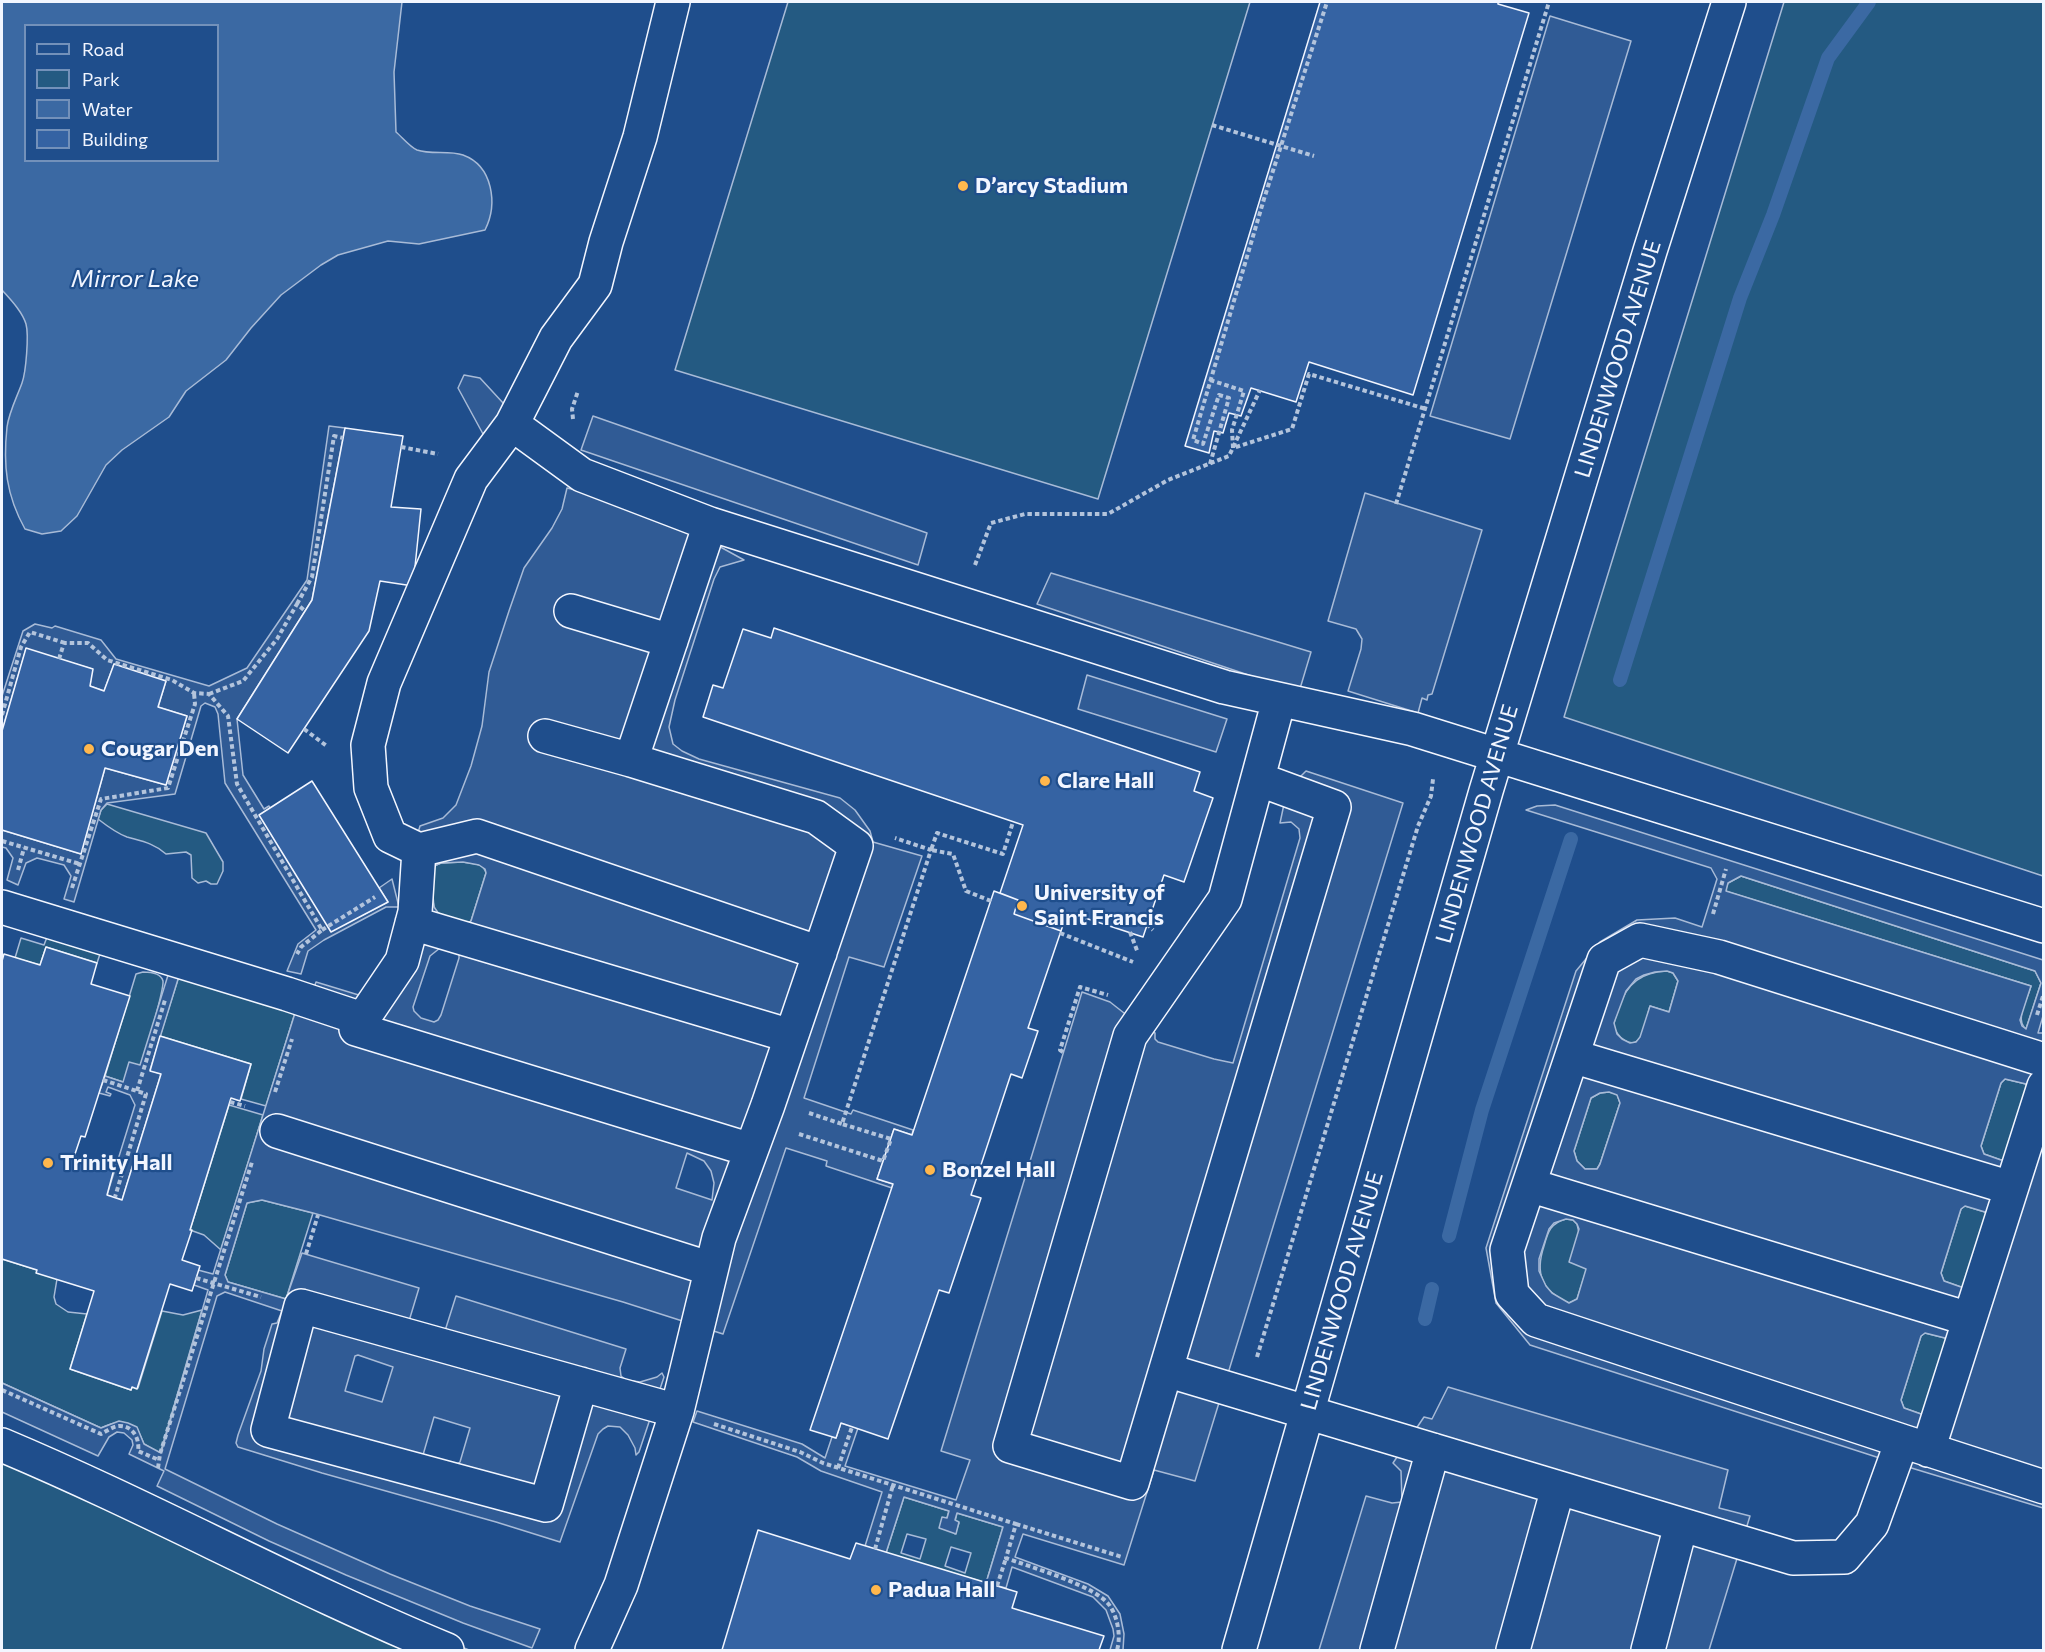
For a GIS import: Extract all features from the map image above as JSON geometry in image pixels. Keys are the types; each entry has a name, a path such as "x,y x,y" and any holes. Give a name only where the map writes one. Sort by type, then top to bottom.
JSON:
{"street":[{"path":"673,2 640,136 606,242 595,285 556,338 512,424 471,479 384,683 368,744 370,789 390,836 419,850 477,836 820,953"},
{"name":"LINDENWOOD AVENUE","path":"1239,1650 1497,756 1647,263 1730,2"},
{"path":"512,424 582,475 710,524 1224,687 1413,729 2043,927"},
{"path":"631,760 710,524"},
{"path":"571,612 671,641"},
{"path":"1258,779 1334,807 1132,1483 1010,1446 1130,1036 1225,899 1279,700"},
{"path":"545,736 816,817 856,846 719,1238 676,1411 621,1585 592,1650"},
{"path":"419,850 412,923 402,961 356,1029 751,1150"},
{"path":"2,907 362,1019"},
{"path":"412,923 791,1036"},
{"path":"2043,1060 1719,957 1640,940 1604,960 1507,1250 1512,1294 1536,1320 2043,1486"},
{"path":"1572,1056 2011,1188"},
{"path":"1166,1370 1793,1558 1844,1557 1872,1524 1915,1445 1970,1319 2043,1086"},
{"path":"275,1116 711,1269"},
{"path":"1529,1185 1970,1319"},
{"path":"581,1384 546,1505 268,1430 302,1306 581,1384 676,1411"},
{"path":"2,1445 384,1624 447,1650"},
{"path":"1377,1650 1433,1450"},
{"path":"1513,1650 1558,1488"},
{"path":"1648,1650 1681,1525"}],"path":[{"path":"1210,464 1229,398 1219,395 1203,444 1193,440 1327,2"},
{"path":"1396,504 1549,2"},
{"path":"1212,125 1314,156"},
{"path":"1233,448 1292,429 1309,374 1426,409"},
{"path":"1210,380 1244,391 1232,430 1233,448"},
{"path":"975,565 991,523 1025,514 1108,514 1168,480 1229,456 1260,390"},
{"path":"2,715 3,703 21,647 30,632 66,643 88,643 107,660 172,680 194,693 209,694 243,681 276,639 312,577 334,436 343,438"},
{"path":"297,604 305,611"},
{"path":"59,659 64,643 66,643"},
{"path":"60,925 101,799 168,788 195,704 194,693"},
{"path":"209,694 228,716 237,784 322,930"},
{"path":"1256,1361 1418,826 1431,796 1434,775"},
{"path":"842,1124 938,833 1003,854 1013,822"},
{"path":"1712,917 1737,831"},
{"path":"888,836 931,850 953,854 966,891 991,901"},
{"path":"2,841 80,864"},
{"path":"295,957 301,947 322,930 382,893 398,894 417,889"},
{"path":"1130,932 1140,956"},
{"path":"1060,933 1134,962"},
{"path":"1130,968 1147,950"},
{"path":"1063,1052 1060,1050 1080,987 1110,995 1115,990"},
{"path":"137,1091 167,995"},
{"path":"275,1116 293,1036"},
{"path":"104,1080 146,1094 115,1197"},
{"path":"797,1127 795,1133 883,1161 891,1139 802,1111"},
{"path":"158,1468 254,1157"},
{"path":"245,1185 252,1188"},
{"path":"306,1254 318,1215"},
{"path":"196,1278 264,1298"},
{"path":"2,1390 101,1434 114,1427 130,1428 137,1439 138,1451 159,1460"},
{"path":"676,1411 800,1452 838,1468 1122,1557"},
{"path":"838,1468 852,1427"},
{"path":"875,1549 893,1485"},
{"path":"997,1586 1016,1524"},
{"path":"1006,1558 1090,1590 1110,1605 1118,1623 1117,1650"}],"green space":[{"name":"D’arcy Stadium","path":"788,2 1250,2 1098,499 675,370"},
{"path":"1784,2 2043,2 2043,876 1564,717"},
{"path":"107,804 206,833 223,862 223,871 217,884 206,881 198,883 192,878 191,855 186,852 166,854 152,845 108,827 98,819 101,810"},
{"path":"463,862 480,865 486,873 471,921 468,923 438,913 434,907 432,895 434,866 441,863"},
{"path":"1741,876 2035,971 2041,983 2026,1029 2021,1020 2031,986 1725,891 1728,883"},
{"path":"47,937 100,954 97,963 46,947 40,965 15,958 21,938 44,945"},
{"path":"1667,971 1673,973 1678,981 1669,1012 1650,1006 1640,1038 1633,1043 1624,1040 1617,1033 1614,1025 1626,991 1643,977"},
{"path":"143,972 160,976 163,987 140,1066 123,1082 105,1076 136,974"},
{"path":"179,976 295,1013 266,1106 241,1099 251,1064 160,1036"},
{"path":"2005,1079 2026,1084 2029,1093 2006,1159 2001,1160 1984,1154 1981,1146 2001,1083"},
{"path":"1600,1093 1617,1094 1620,1103 1600,1164 1597,1169 1585,1169 1577,1161 1574,1151 1591,1098"},
{"path":"229,1105 263,1115 221,1250 204,1235 190,1230"},
{"path":"262,1200 313,1213 286,1299 228,1282 225,1275 247,1203"},
{"path":"1965,1206 1985,1212 1987,1216 1965,1286 1961,1287 1944,1281 1941,1273 1961,1209"},
{"path":"1566,1219 1573,1220 1577,1224 1587,1268 1577,1299 1569,1303 1546,1287 1540,1265 1549,1232 1554,1225"},
{"path":"2,1259 57,1279 54,1297 56,1304 68,1312 87,1314 70,1369 131,1390 132,1387 138,1388 162,1311 183,1315 202,1310 160,1454 144,1444 137,1428 132,1425 119,1422 101,1428 2,1383"},
{"path":"1925,1333 1945,1338 1947,1342 1925,1413 1921,1414 1904,1408 1901,1400 1921,1336"},
{"path":"2,1440 446,1641 469,1650 2,1650"},
{"path":"904,1497 949,1511 947,1518 955,1534 959,1523 955,1521 957,1513 1003,1527 986,1583 886,1553","holes":["907,1534 926,1539 920,1559 901,1553","951,1547 971,1553 965,1573 945,1566"]}],"shaded area":[{"path":"1550,16 1631,41 1510,439 1430,416"},
{"path":"464,375 480,378 504,404 497,425 483,434 458,388"},
{"path":"593,416 927,533 918,565 581,450"},
{"path":"329,426 345,428 312,600 237,719 243,775 264,809 269,806 270,808 260,815 331,931 388,902 379,888 392,879 399,907 386,907 324,940 308,951 301,974 287,971 298,944 316,930 225,783 218,714 215,707 205,703 201,706 175,794 107,803 101,810 74,902 64,899 71,876 64,865 37,858 26,863 18,885 7,880 13,858 6,848 2,847 2,830 81,854 105,768 166,785 187,716 158,707 166,681 114,664 104,691 90,686 92,669 26,649 2,731 2,696 23,631 35,624 52,628 55,626 101,640 116,659 209,686 247,668 307,580"},
{"path":"567,488 589,493 706,539 744,560 720,567 714,579 675,700 669,727 673,744 699,759 840,798 855,810 870,831 873,842 922,856 884,967 849,957 804,1098 851,1114 853,1110 913,1130 912,1135 894,1129 877,1179 893,1184 892,1188 826,1166 827,1161 786,1148 723,1334 623,1302 313,1213 262,1200 247,1203 225,1275 228,1282 286,1299 302,1253 419,1288 409,1321 444,1334 456,1296 626,1349 620,1368 621,1376 626,1380 640,1382 657,1377 662,1373 664,1377 639,1452 636,1455 628,1435 620,1427 608,1426 598,1434 560,1542 238,1447 236,1443 238,1435 261,1371 264,1349 272,1324 277,1323 282,1311 225,1292 217,1296 165,1469 277,1524 390,1574 470,1606 540,1629 532,1648 463,1623 346,1575 269,1541 157,1486 164,1471 129,1454 133,1445 132,1440 124,1433 117,1432 109,1437 98,1456 2,1412 2,1383 101,1428 119,1421 128,1423 137,1427 144,1444 161,1453 208,1290 194,1285 198,1270 213,1274 295,1013 305,1015 316,982 362,996 387,967 405,877 420,826 443,818 456,805 471,766 482,726 489,672 524,568 552,528 562,509","holes":["463,862 479,865 485,869 486,873 471,921 468,923 439,914 434,907 432,885 434,866 441,863","440,948 459,952 441,1015 434,1022 421,1018 413,1007 430,956","687,1153 704,1161 711,1171 714,1183 712,1200 676,1188","355,1356 393,1367 382,1402 345,1391","434,1417 470,1428 460,1462 457,1464 423,1455"]},
{"path":"1365,493 1482,530 1432,694 1428,695 1427,700 1422,698 1418,713 1348,691 1362,639 1356,629 1328,621"},
{"path":"1051,573 1311,652 1299,692 1037,604"},
{"path":"1087,675 1227,719 1216,752 1078,709"},
{"path":"1306,771 1403,803 1195,1481 1154,1470 1124,1565 1023,1534 1015,1557 1088,1584 1108,1596 1120,1614 1124,1634 1123,1650 1110,1650 1114,1636 1113,1629 1106,1610 1093,1597 1012,1567 1006,1588 986,1583 1003,1527 957,1513 955,1520 959,1522 956,1534 939,1528 942,1517 947,1518 949,1511 904,1497 886,1553 865,1546 882,1492 821,1471 797,1457 693,1422 697,1411 802,1444 825,1458 832,1437 836,1438 841,1423 858,1428 845,1466 956,1500 970,1460 941,1451 1082,992 1110,1002 1138,1024 1155,1033 1155,1039 1158,1042 1233,1063 1300,838 1299,829 1291,822 1280,823 1287,790"},
{"path":"1555,805 2043,960 2043,1016 2038,1033 2044,1033 2043,1508 1895,1463 1530,1345 1496,1303 1486,1248 1576,971 1600,942 1637,920 1675,918 1702,927 1717,879 1711,868 1526,810 1537,806","holes":["1741,876 2035,971 2041,983 2026,1029 2020,1020 2031,986 1726,891 1728,883","1667,971 1673,973 1678,981 1669,1012 1650,1006 1640,1037 1636,1042 1630,1043 1617,1034 1614,1023 1626,991 1636,979 1644,975","2005,1079 2026,1084 2029,1093 2006,1159 2001,1160 1984,1154 1981,1146 2001,1083","1609,1092 1617,1095 1620,1103 1597,1169 1585,1169 1577,1161 1574,1151 1591,1098 1600,1093","1965,1206 1985,1212 1987,1216 1965,1286 1961,1287 1944,1281 1941,1273 1961,1209","1566,1219 1573,1220 1579,1229 1569,1262 1586,1269 1577,1299 1569,1303 1552,1293 1539,1271 1539,1259 1549,1229 1554,1223","1925,1333 1945,1338 1947,1342 1925,1413 1921,1414 1904,1408 1901,1400 1921,1336"]},
{"path":"169,972 179,976 150,1070 161,1074 122,1200 107,1195 135,1105 130,1095 108,1087 106,1092 111,1094 110,1096 99,1093 105,1076 123,1082 129,1062 140,1065"},
{"path":"1448,1387 1728,1470 1719,1508 1750,1516 1709,1650 1319,1650 1366,1496 1392,1503 1402,1502 1401,1471 1393,1463 1424,1417 1432,1419"}],"water":[{"name":"Mirror Lake","path":"2,2 402,2 394,72 396,132 417,150 463,155 473,160 481,168 487,177 492,198 485,230 419,244 388,241 338,255 321,265 281,295 226,360 186,391 169,417 122,450 106,465 77,516 61,531 42,534 25,529 7,480 5,454 7,427 22,383 27,354 26,324 22,314 2,290"}],"building":[{"path":"1320,2 1498,2 1498,4 1529,13 1413,395 1309,362 1296,402 1251,388 1241,416 1229,413 1223,433 1214,431 1209,453 1185,446"},
{"path":"345,428 403,436 391,507 421,509 413,586 380,581 369,631 288,753 237,719 312,600"},
{"name":"Clare Hall","path":"774,628 1200,772 1194,791 1213,798 1184,882 1164,875 1143,937 1085,918 1084,923 1066,916 1061,931 1014,914 1018,900 1000,893 1023,825 703,717 713,685 723,688 743,629 771,638"},
{"name":"Cougar Den","path":"26,648 93,669 90,686 104,691 114,664 166,681 158,707 187,716 166,785 105,768 81,854 2,830 2,731"},
{"path":"312,781 388,902 331,932 259,815"},
{"name":"Bonzel Hall","path":"994,891 1018,900 1014,914 1061,931 1028,1028 1038,1031 1022,1078 1011,1074 971,1195 981,1198 949,1293 939,1290 888,1439 841,1423 836,1438 810,1430 893,1184 877,1179 894,1129 912,1135"},
{"name":"Trinity Hall","path":"46,947 97,963 91,984 130,996 85,1137 81,1136 74,1157 114,1169 107,1195 122,1200 161,1074 150,1071 160,1036 251,1064 240,1101 231,1098 182,1260 200,1266 192,1291 170,1284 137,1389 132,1387 131,1390 70,1369 94,1291 36,1273 37,1270 2,1259 2,961 4,954 40,965"},
{"name":"Padua Hall","path":"758,1530 850,1559 856,1543 1017,1592 1012,1608 1104,1636 1099,1650 722,1650"}],"waterway":[{"path":"1620,680 1740,298 1773,215 1828,58 1869,2"},
{"path":"1449,1236 1482,1110 1571,839"},
{"path":"1425,1319 1432,1289"}],"place":[{"name":"D’arcy Stadium","path":"963,186"},
{"name":"Cougar Den","path":"89,749"},
{"name":"Clare Hall","path":"1045,781"},
{"name":"University of Saint Francis","path":"1022,906"},
{"name":"Trinity Hall","path":"48,1163"},
{"name":"Bonzel Hall","path":"930,1170"},
{"name":"Padua Hall","path":"876,1590"}]}
